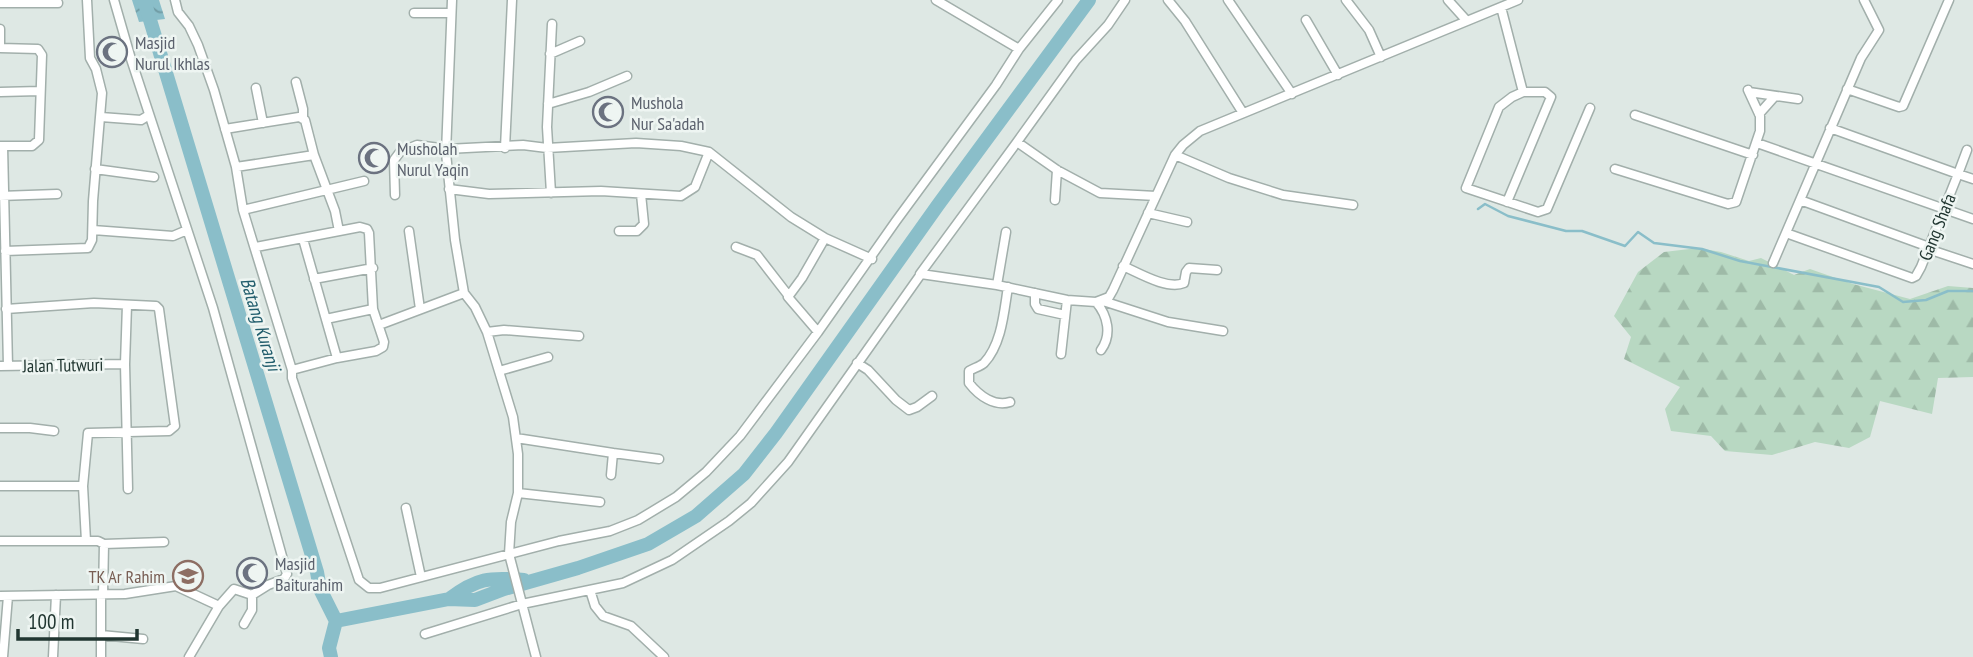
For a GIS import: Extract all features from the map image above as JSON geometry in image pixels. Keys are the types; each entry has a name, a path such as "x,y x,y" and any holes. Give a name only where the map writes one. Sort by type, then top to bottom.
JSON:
{"street":[{"path":"5,251 88,248 92,240 101,88 90,58 86,0"},
{"path":"114,0 231,367 287,574 284,579 252,595"},
{"path":"175,0 178,12 198,44 225,129 236,167 243,210 292,370 307,429 359,580 369,588 380,588 610,531 638,520 676,497 706,472 740,436 818,332 1019,50 1058,0"},
{"path":"452,0 447,149 449,189 464,293 475,307 487,332 513,417 518,493 511,522 509,554 536,657"},
{"path":"505,148 512,0"},
{"path":"936,0 1019,50"},
{"path":"425,634 522,601 623,583 672,560 751,503 788,462 980,188 1076,60 1108,25 1125,0"},
{"path":"1168,0 1185,21 1243,113"},
{"path":"1228,0 1293,94"},
{"path":"1346,0 1369,30 1381,57"},
{"path":"1448,0 1466,20"},
{"path":"1099,302 1109,297 1175,155 1200,131 1518,0"},
{"path":"1773,263 1861,58 1879,30 1864,0"},
{"path":"1847,89 1899,107 1903,106 1949,0"},
{"path":"0,3 58,3"},
{"path":"1501,7 1523,92"},
{"path":"414,13 451,13"},
{"path":"1306,20 1338,75"},
{"path":"551,193 547,148 552,24"},
{"path":"0,29 0,48 40,50 42,55 38,142 32,146 1,146 6,309 4,366"},
{"path":"550,54 580,41"},
{"path":"548,104 589,92 627,76"},
{"path":"296,82 303,119 307,123 314,155 328,189 339,231"},
{"path":"256,88 263,123"},
{"path":"0,92 40,91"},
{"path":"1615,169 1733,204 1738,199 1761,123 1749,91 1798,99"},
{"path":"1507,202 1551,97 1545,92 1523,92 1499,107 1466,188 1507,202 1538,212 1547,209 1590,108"},
{"path":"1759,114 1775,96"},
{"path":"101,117 141,120 149,115"},
{"path":"1635,115 1753,155"},
{"path":"225,129 303,119"},
{"name":"Gang Shafa","path":"1786,233 1912,278 1919,273 1958,174 1830,128"},
{"path":"1017,142 1057,170 1100,193 1156,196"},
{"path":"395,195 394,165 400,152 417,145 447,149 523,145 547,148 636,143 681,146 709,152 792,217 825,238 872,259"},
{"path":"1757,143 1973,219"},
{"path":"1967,150 1958,174 1973,179"},
{"path":"449,189 489,194 601,191 674,196 687,194 695,187 709,152"},
{"path":"236,167 314,155"},
{"path":"1175,155 1230,178 1283,195 1353,205"},
{"path":"95,169 154,177"},
{"path":"1055,200 1057,170"},
{"path":"243,210 364,181"},
{"path":"2,196 57,194"},
{"path":"618,231 637,230 643,226 641,194"},
{"path":"1800,200 1973,264"},
{"path":"1148,213 1186,222"},
{"path":"256,247 360,227 367,229 369,233 373,268 373,309 384,342 381,349 292,370"},
{"path":"93,230 173,236 187,230"},
{"path":"409,231 420,310"},
{"path":"997,285 1006,232"},
{"path":"788,295 802,278 825,238"},
{"path":"303,239 337,358"},
{"path":"736,247 757,256 818,332"},
{"path":"1123,265 1153,279 1180,286 1184,283 1185,272 1189,268 1217,270"},
{"path":"314,279 373,268"},
{"path":"919,274 997,285 1068,300 1099,302 1168,322 1223,331"},
{"path":"1008,287 1001,330 984,364 969,371 969,383 997,404 1010,402"},
{"path":"379,325 464,293"},
{"path":"1035,293 1038,309 1065,315"},
{"path":"1061,354 1068,300"},
{"path":"1099,302 1108,327 1107,342 1101,350"},
{"path":"6,309 94,303 156,306 159,309 160,333 175,425 169,431 89,432 83,486 86,541"},
{"path":"127,305 125,364 128,489"},
{"path":"326,319 373,309"},
{"path":"487,332 504,330 579,336"},
{"path":"499,371 548,357"},
{"path":"857,363 868,370 909,410 918,407 932,396"},
{"name":"Jalan Tutwuri","path":"4,366 125,364"},
{"path":"0,428 54,431"},
{"path":"516,438 659,459"},
{"path":"611,475 613,453"},
{"path":"0,485 83,486"},
{"path":"518,493 600,502"},
{"path":"406,508 421,577"},
{"path":"0,541 98,541 104,544 164,542"},
{"path":"101,657 104,544"},
{"path":"3,657 4,596 102,595 150,592 176,586 219,606"},
{"path":"189,657 219,606 234,589 252,595"},
{"path":"590,590 595,606 603,616 625,622 664,657"},
{"path":"53,657 55,595"},
{"path":"244,624 252,610 252,595"},
{"path":"101,635 143,639"}],"green space":[{"path":"1698,248 1749,261 1761,258 1794,275 1810,269 1910,299 1948,286 1973,288 1973,377 1938,378 1932,414 1880,401 1870,437 1849,448 1815,442 1772,455 1725,451 1711,436 1671,431 1665,409 1680,387 1624,359 1631,337 1614,316 1638,272 1664,252"}],"water":[{"path":"132,0 159,0 165,19 139,22"}],"waterway":[{"name":"Batang Kuranji","path":"144,0 320,589 336,621 329,648 331,657"},
{"path":"336,621 449,599 475,600 648,544 696,516 744,474 776,433 938,205 1089,0"},
{"path":"1478,209 1485,204 1508,216 1566,231 1582,231 1625,246 1638,232 1654,243 1702,249 1740,261 1879,287 1903,302 1926,300 1948,291 1973,291"},
{"path":"449,599 484,580 524,580"}],"place":[{"name":"Masjid Nurul Ikhlas","path":"112,52"},
{"name":"Mushola Nur Sa'adah","path":"608,112"},
{"name":"Musholah Nurul Yaqin","path":"374,158"},
{"name":"Masjid Baiturahim","path":"252,573"},
{"name":"TK Ar Rahim","path":"188,576"}]}
